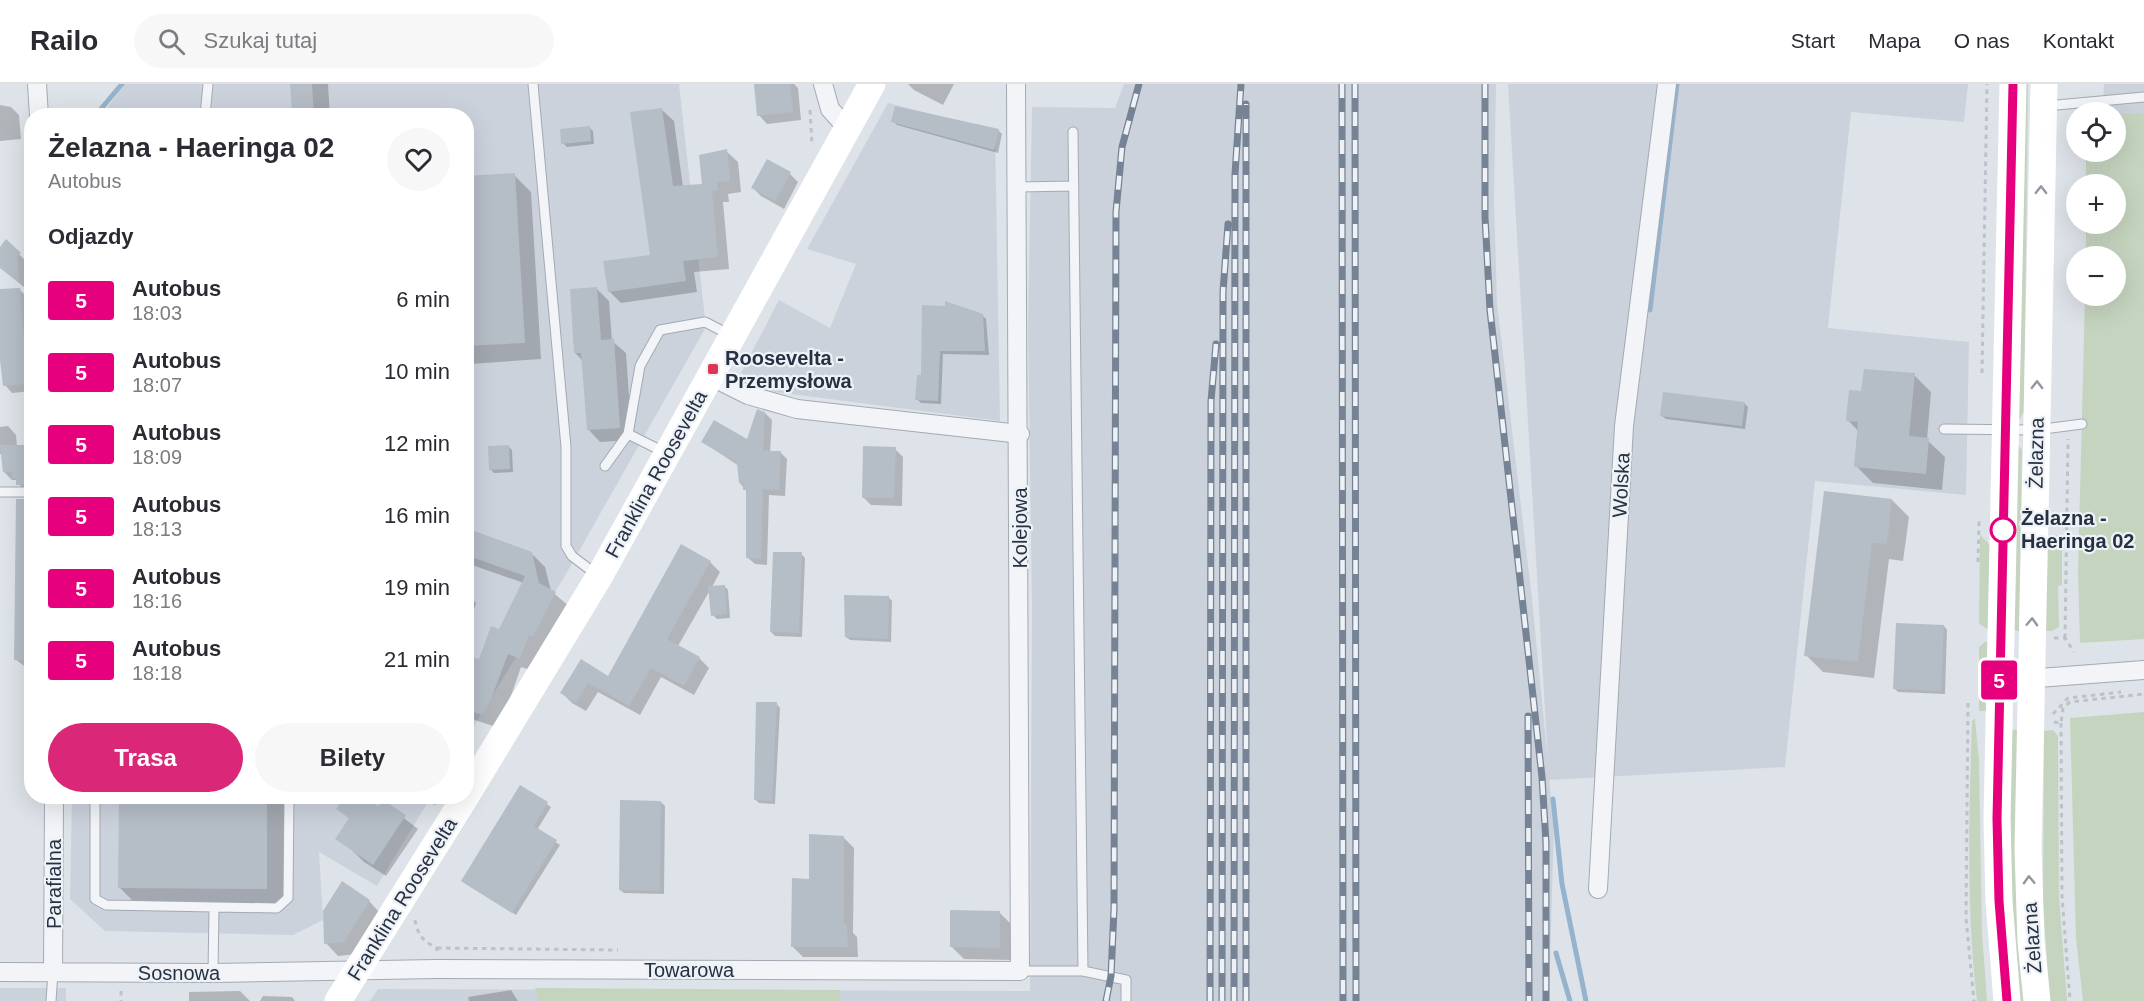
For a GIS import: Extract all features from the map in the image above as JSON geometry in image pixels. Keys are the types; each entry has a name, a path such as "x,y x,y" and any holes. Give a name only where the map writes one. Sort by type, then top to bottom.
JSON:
{"street":[{"path":"37,84 38,108"},
{"path":"823,84 830,110 847,128"},
{"name":"Franklina Roosevelta","path":"474,783 599,577 872,84"},
{"name":"Kolejowa","path":"1016,84 1020,434 1020,971"},
{"name":"Wolska","path":"1598,889 1624,426 1666,84"},
{"name":"Żelazna","path":"2007,1001 1997,847 2013,84"},
{"name":"Żelazna","path":"2037,1001 2031,942 2028,849 2044,95"},
{"path":"710,376 748,395 797,409 1020,434"},
{"path":"1999,681 2144,670"},
{"name":"Parafialna","path":"53,972 54,804"},
{"name":"Franklina Roosevelta","path":"338,1001 461,804"},
{"name":"Towarowa","path":"358,969 1020,971"},
{"name":"Sosnowa","path":"0,972 213,973 358,969"}],"lane":[{"path":"206,108 208,84"},
{"path":"533,84 566,447 566,546 572,556 599,577"},
{"path":"2044,95 2144,97"},
{"path":"1073,132 1083,971"},
{"path":"1018,187 1074,186"},
{"path":"605,466 627,434 639,366 660,330 705,322 732,336"},
{"path":"1944,429 2036,430 2082,423"},
{"path":"627,434 667,453"},
{"path":"0,492 24,492"},
{"path":"94,804 94,899 106,905 277,908 288,898 289,804"},
{"path":"213,973 214,907"},
{"path":"1020,971 1083,971 1126,980 1126,1001"},
{"path":"51,1001 53,972"}],"path":[{"path":"2065,638 2069,426"},
{"path":"2031,718 2056,712 2061,702 2072,697 2144,692"},
{"path":"2070,1001 2062,896 2061,723 2063,708 2070,702 2144,692"},
{"path":"1968,703 1966,918 1974,1001"},
{"path":"1968,714 1999,714"},
{"path":"2031,718 2061,723"},
{"path":"436,804 441,806"},
{"path":"437,948 628,950"}],"shaded area":[{"path":"125,84 679,84 706,327 566,574 474,726 474,108 107,108"},
{"path":"1124,84 1496,84 1494,200 1497,303 1532,599 1548,762 1508,84 1968,84 1964,122 1851,112 1828,328 1969,342 1966,495 1815,481 1785,767 1549,780 1554,824 1549,1001 370,1001 378,989 1030,991 1032,604 1028,327 1032,107 1115,108"},
{"path":"2104,84 2144,84 2144,120 2126,121 2126,102 2103,102"},
{"path":"888,103 995,130 1000,421 775,392 741,373 779,300 830,328 856,264 807,249"},
{"path":"72,804 427,804 377,886 319,852 323,920 293,935 105,931 70,899"},
{"path":"0,988 66,988 66,1001 0,1001"}],"green space":[{"path":"2021,84 2028,84 2024,411 2020,419 2016,417"},
{"path":"2144,113 2144,639 2080,643 2078,572 2085,306 2126,306 2126,246 2086,246 2086,234 2126,234 2126,174 2086,174 2086,162 2126,162 2126,114"},
{"path":"2018,445 2022,450 2019,631 2010,630"},
{"path":"1980,535 1991,546 1991,631 1979,624"},
{"path":"2051,535 2062,535 2062,585 2058,586 2059,627 2052,631 2045,631 2047,548 2050,548"},
{"path":"1985,642 1990,642 1989,711 1979,711 1979,647"},
{"path":"2144,712 2144,1001 2083,1001 2076,938 2070,718"},
{"path":"1975,718 1979,761 1982,933 1987,1001 1977,1001 1971,931 1970,791 1972,721"},
{"path":"2009,730 2017,730 2025,1001 2016,1001 2013,974"},
{"path":"2053,730 2058,736 2059,897 2067,1001 2050,1001 2043,903 2044,731"},
{"path":"535,988 840,990 840,1001 538,1001"}],"building":[{"path":"290,84 312,84 314,108 292,108"},
{"path":"754,84 790,84 793,112 757,116"},
{"path":"895,106 999,129 994,150 891,122"},
{"path":"662,108 673,186 702,184 699,155 727,149 730,181 717,182 718,190 712,191 718,257 683,261 686,281 608,292 603,261 650,255 630,112"},
{"path":"590,126 591,141 561,144 560,129"},
{"path":"767,159 791,172 775,201 751,188"},
{"path":"515,173 525,343 474,346 474,176"},
{"path":"6,239 21,253 18,256 19,283 0,268 0,247"},
{"path":"597,287 601,340 614,339 620,428 587,430 581,353 574,353 570,289"},
{"path":"20,288 24,384 3,386 0,360 0,289"},
{"path":"945,301 983,314 985,351 940,351 938,401 915,400 917,375 921,375 922,305 945,306"},
{"path":"1864,369 1915,373 1909,436 1929,438 1926,474 1854,467 1858,422 1846,421 1849,390 1861,391"},
{"path":"1663,392 1745,402 1742,426 1660,416"},
{"path":"757,409 765,412 763,451 781,451 779,490 763,489 761,559 746,558 746,490 743,490 743,483 739,483 737,463 701,442 714,420 747,439"},
{"path":"0,445 24,445 24,485 16,485 16,478 12,479 12,472 3,472"},
{"path":"509,445 510,469 489,470 488,446"},
{"path":"863,446 896,447 894,498 862,498"},
{"path":"1824,491 1892,499 1887,544 1872,543 1858,662 1804,656"},
{"path":"16,499 24,499 24,661 14,660"},
{"path":"474,531 532,552 539,583 556,592 533,637 529,635 520,659 508,654 491,699 482,715 474,712 474,657 479,659 491,626 499,629 525,576 474,558"},
{"path":"681,544 711,561 667,639 700,657 684,686 651,668 629,706 588,683 576,703 560,693 581,659 608,676"},
{"path":"773,552 802,552 799,633 770,632"},
{"path":"725,585 727,614 711,616 708,586"},
{"path":"844,595 889,596 888,639 845,637"},
{"path":"1896,623 1944,625 1941,691 1893,689"},
{"path":"756,702 777,702 772,801 754,800"},
{"path":"520,785 548,802 534,826 557,840 512,913 461,881"},
{"path":"620,800 661,801 660,891 619,890"},
{"path":"119,804 267,804 267,889 118,888"},
{"path":"339,804 375,804 378,806 389,804 406,815 373,865 335,839 349,818 336,809"},
{"path":"809,834 844,836 844,925 847,924 848,947 791,947 792,878 809,879"},
{"path":"342,881 370,900 344,942 324,944 323,911"},
{"path":"950,910 1000,911 1000,948 950,947"}],"waterway":[{"path":"102,108 122,84"},
{"path":"1650,310 1677,84"},
{"path":"1553,799 1562,884 1586,1001"},
{"path":"1556,953 1570,1001"}],"railway":[{"path":"1106,1001 1111,976 1114,909 1116,212 1122,147 1139,84"},
{"path":"1234,1001 1235,174 1241,84"},
{"path":"1342,84 1343,1001"},
{"path":"1355,84 1356,1001"},
{"path":"1485,84 1485,217 1490,310 1542,777 1546,843 1546,1001"},
{"path":"1246,104 1246,1001"},
{"path":"1222,1001 1223,292 1228,224"},
{"path":"1210,1001 1211,401 1216,344"},
{"path":"1528,716 1529,1001"}],"bus line":[{"name":"5","path":"2007,1001 1999,901 1997,819 2013,84"}],"place":[{"name":"Roosevelta - Przemysłowa","path":"713,369"},
{"name":"Żelazna - Haeringa 02","path":"2003,530"}]}
